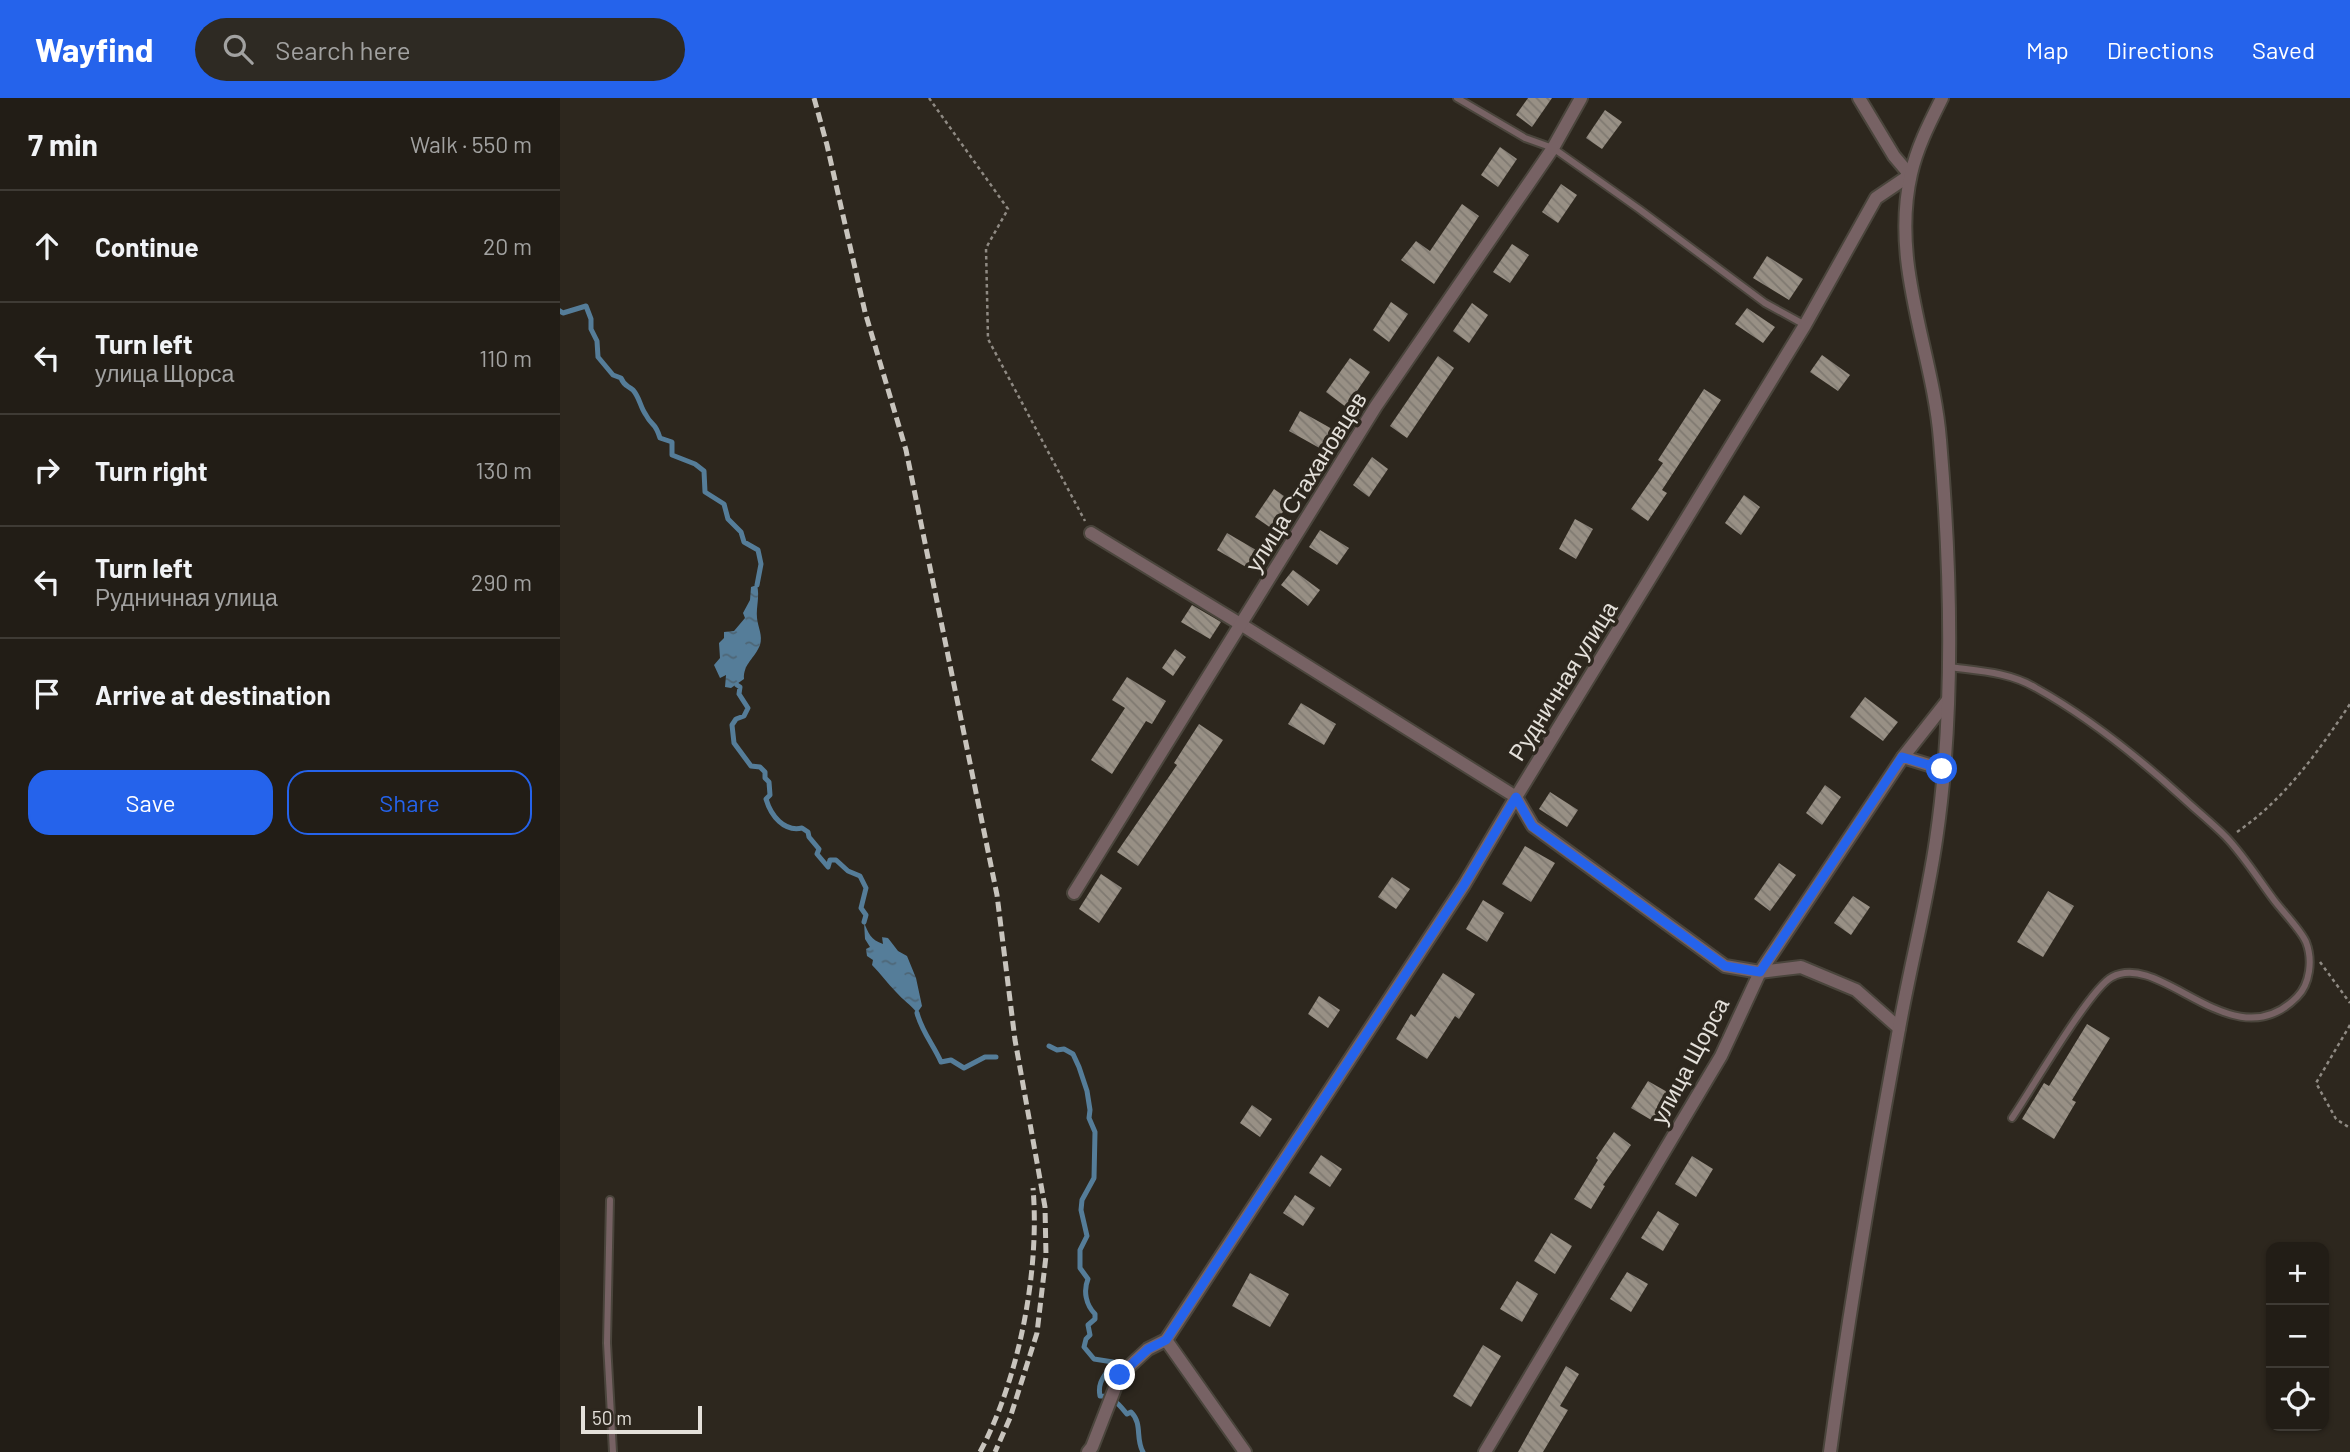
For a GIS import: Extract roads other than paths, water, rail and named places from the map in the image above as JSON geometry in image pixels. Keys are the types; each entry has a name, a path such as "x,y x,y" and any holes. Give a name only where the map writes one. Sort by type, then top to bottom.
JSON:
{"street":[{"name":"улица Стахановцев","path":"1074,893 1376,406 1553,148 1581,98"},
{"path":"1859,98 1866,103 1894,156 1910,175"},
{"path":"1830,1452 1899,1028 1936,839 1948,700 1947,550 1940,436 1911,291 1904,238 1910,175 1924,134 1942,98"},
{"name":"Рудничная улица","path":"1088,1452 1120,1375 1148,1349 1166,1340 1464,885 1805,325 1876,198 1910,175"},
{"path":"1091,533 1516,797 1532,826 1725,966 1760,972 1801,967 1856,989 1899,1028"},
{"name":"улица Щорса","path":"1485,1452 1721,1056 1760,972 1902,757 1948,700"},
{"path":"1902,757 1942,769"},
{"path":"1166,1340 1245,1452"}],"lane":[{"path":"1457,98 1525,138 1553,148 1765,303 1805,325"},
{"path":"1949,667 2002,673 2034,686 2132,752 2227,838 2306,942 2310,965 2307,981 2299,995 2285,1007 2266,1017 2247,1017 2212,1008 2146,975 2127,972 2111,977 2086,1006 2012,1118"},
{"path":"610,1200 607,1343 613,1452"}],"water":[{"path":"757,585 760,645 747,665 744,679 731,688 725,687 726,675 720,678 714,665 720,658 719,643 724,638 724,632 734,631 745,618 743,613 750,600 751,587"},
{"path":"864,922 873,938 883,944 882,937 888,938 898,951 907,956 916,978 922,1006 917,1013 872,965 873,960 867,956 866,949 870,947 865,939"}],"waterway":[{"path":"560,311 563,313 586,306 591,319 591,329 597,341 598,357 613,375 621,378 633,390 660,438 672,442 672,455 695,464 704,471 705,492 724,504 728,519 741,532 744,542 758,550 761,564 757,585"},
{"path":"737,685 748,708 744,716 736,719 732,725 734,743 751,766 760,767 765,772 770,795 766,799 779,821 789,828 802,828 808,832 819,849 817,854 828,867 830,860 836,860 848,871 860,876 866,888 861,908 866,915 864,922"},
{"path":"917,1013 941,1062 951,1060 964,1068 985,1057 996,1057"},
{"path":"1049,1046 1073,1054 1087,1091 1089,1118 1095,1132 1094,1178 1082,1200 1081,1210 1087,1236 1080,1250 1080,1268 1088,1279 1086,1298 1095,1314 1095,1319 1088,1325 1090,1335 1084,1347 1094,1359 1113,1362 1101,1382 1100,1396 1112,1399 1127,1414 1131,1412 1135,1417 1143,1452"}],"railway":[{"path":"814,98 865,312 906,450 997,895 1015,1040 1045,1207 1046,1256 1037,1333 1010,1418 995,1452"},
{"path":"980,1452 1006,1392 1024,1324 1033,1254 1033,1188"}]}
